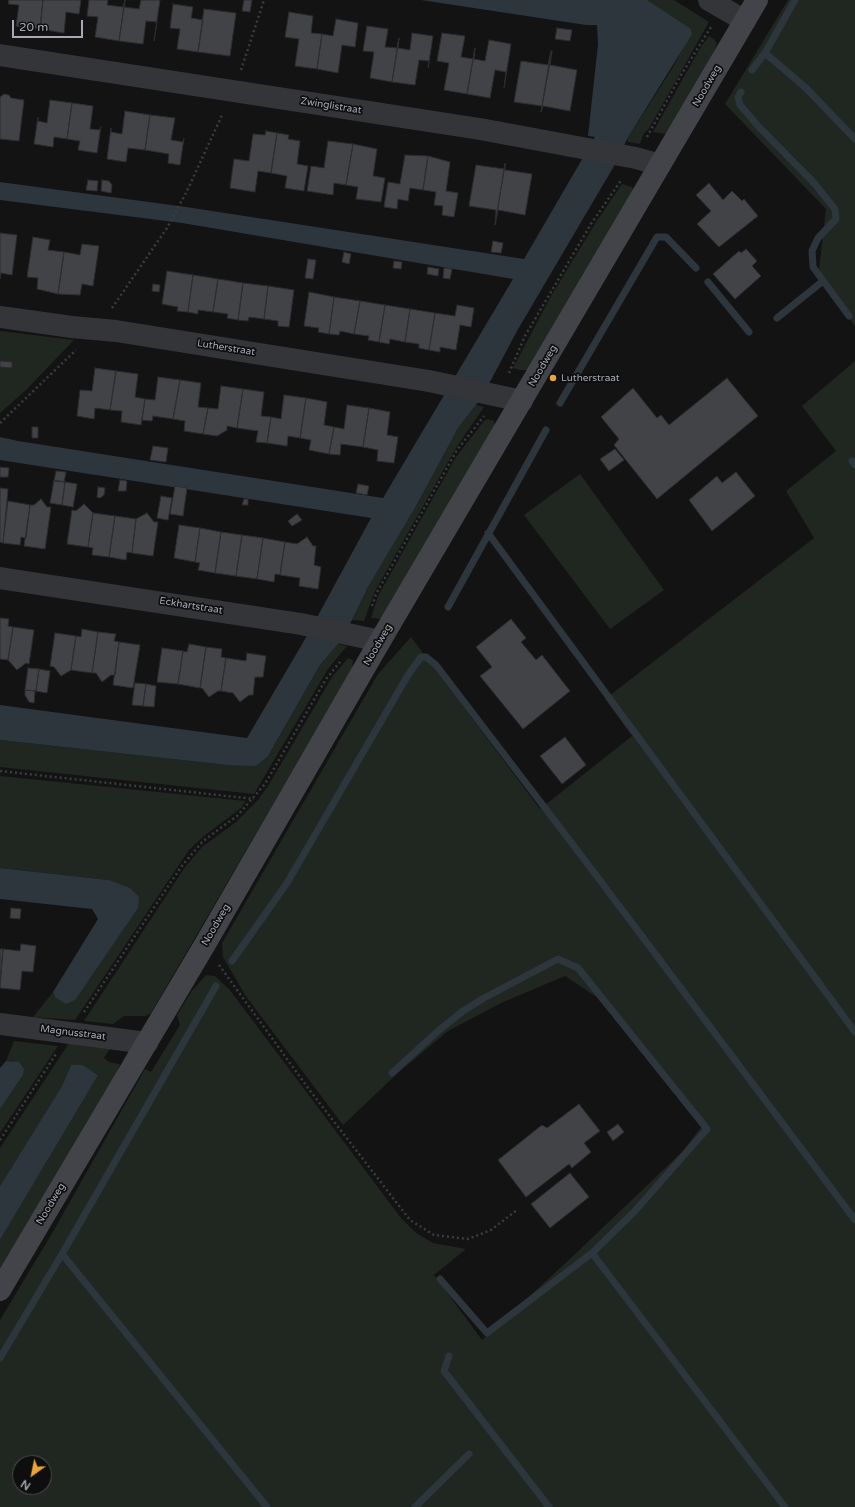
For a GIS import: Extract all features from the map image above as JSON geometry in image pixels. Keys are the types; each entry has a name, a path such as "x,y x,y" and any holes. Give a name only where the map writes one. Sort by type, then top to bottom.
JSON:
{"main road":[{"name":"Noodweg","path":"0,1290 204,946 371,638 522,401 757,0"}],"street":[{"path":"717,4 745,21"},
{"name":"Zwinglistraat","path":"0,55 480,129 636,158 660,165"},
{"name":"Lutherstraat","path":"0,317 72,327 116,331 429,380 522,401"},
{"name":"Eckhartstraat","path":"0,578 301,624 371,638"},
{"name":"Magnusstraat","path":"0,1024 147,1043"}],"path":[{"path":"0,1140 181,867 203,841 237,816 254,799 265,784 326,679 371,638 376,594 457,450 499,397 507,382 511,367 525,336 602,206 636,158 717,4"},
{"path":"167,228 186,193"},
{"path":"0,771 254,799"},
{"path":"204,946 308,1088 410,1220 434,1235 468,1239 491,1230 517,1210"}],"shaded area":[{"path":"421,0 647,0 690,28 692,34 627,139 617,161 517,331 491,380 476,405 458,428 415,508 368,587 352,620 338,644 320,665 268,756 256,766 227,765 0,740 0,705 247,738 308,634 371,518 0,460 0,437 383,498 513,279 182,223 0,200 0,182 186,207 524,259 595,137 588,136 598,44 597,25 586,25"},
{"path":"647,0 674,0 709,22 648,130 644,133 640,144 628,142 627,139 673,67 682,50 690,28"},
{"path":"788,0 855,0 855,326 818,278 826,209 725,104"},
{"path":"709,36 715,40 717,44 711,59 666,134 653,132 699,50"},
{"path":"622,184 632,187 633,191 527,370 513,368 551,296 598,219"},
{"path":"0,331 74,340 26,390 0,413"},
{"path":"855,361 855,1507 0,1507 0,1320 51,1235 145,1069 151,1072 180,1025 177,1015 191,992 206,975 215,976 229,989 401,1218 416,1233 433,1243 466,1249 434,1275 482,1340 683,1151 701,1127 598,998 565,976 501,1003 448,1031 399,1072 343,1125 245,995 223,957 222,943 378,674 411,637 540,809 632,736 605,699 814,538 786,491 836,451 802,406"},
{"path":"476,405 484,407 456,448 375,591 364,621 352,620 368,587 415,508 458,428"},
{"path":"487,419 494,421 495,426 382,619 371,618 378,596 456,457"},
{"path":"580,474 664,590 610,629 524,515"},
{"path":"338,644 347,646 328,669 254,794 0,767 0,740 227,765 268,756 320,665"},
{"path":"348,658 353,660 352,669 151,1013 145,1016 124,1016 113,1024 84,1021 185,867 202,847 236,822 257,801 268,786 332,677"},
{"path":"0,776 246,801 241,808 204,836 189,850 75,1020 33,1017 53,992 55,997 106,954 122,931 109,880 0,868"},
{"path":"0,868 109,880 130,888 139,897 138,908 75,1000 66,1004 55,997 53,992 98,919 92,909 0,899"},
{"path":"71,1040 113,1044 104,1058 109,1062 120,1064 117,1073 0,1269 0,1240 98,1074 71,1065 62,1086 0,1186 0,1148"},
{"path":"14,1041 58,1046 0,1133 0,1109 23,1075 13,1061 6,1061"},
{"path":"6,1061 19,1062 24,1069 23,1075 0,1109 0,1068"},
{"path":"71,1065 82,1065 98,1075 0,1240 0,1186 62,1086"}],"building":[{"path":"9,0 43,0 40,29 16,26 19,5 8,4"},
{"path":"43,0 81,0 79,14 66,12 64,33 40,29"},
{"path":"89,0 108,0 107,5 123,7 125,0 119,41 95,37 98,17 87,16"},
{"path":"125,0 124,7 139,9 141,0 160,0 157,22 146,21 143,44 119,41"},
{"path":"244,0 252,0 250,12 242,11"},
{"path":"173,4 193,7 191,18 203,20 198,52 177,49 180,29 170,28"},
{"path":"204,9 236,13 230,56 198,52"},
{"path":"289,12 313,16 311,33 322,34 317,69 295,66 299,39 285,37"},
{"path":"336,19 358,23 355,47 342,45 338,73 317,69 322,34 333,36"},
{"path":"367,26 388,29 385,47 397,48 399,38 392,82 370,78 374,52 363,51"},
{"path":"557,28 572,30 570,41 555,39"},
{"path":"412,33 433,36 428,68 429,61 419,60 415,85 392,82 399,38 398,48 410,50"},
{"path":"442,33 465,36 461,57 473,59 475,48 467,94 444,90 449,63 437,61"},
{"path":"489,40 511,44 504,88 506,72 495,70 490,98 467,94 475,48 474,59 485,61"},
{"path":"551,51 542,106 514,102 521,61 548,65"},
{"path":"552,51 550,65 577,70 570,111 543,106 541,112"},
{"path":"4,94 9,95 11,98 24,100 19,141 0,139 0,97"},
{"path":"50,100 72,103 67,139 54,137 53,147 34,144 38,117 38,121 47,123"},
{"path":"72,103 93,106 90,129 100,130 101,126 97,153 78,150 80,141 67,139"},
{"path":"125,111 150,115 145,150 128,148 126,162 107,159 111,128 111,132 122,134"},
{"path":"150,115 175,118 171,140 183,142 184,138 180,165 168,163 169,154 145,150"},
{"path":"266,131 277,133 271,173 258,171 255,192 230,188 234,159 249,161 253,134 265,135"},
{"path":"277,133 289,135 288,139 300,141 297,164 308,166 304,191 285,188 287,176 271,173"},
{"path":"328,141 353,144 346,185 334,183 333,195 307,191 311,166 324,168"},
{"path":"353,144 377,149 373,176 385,178 381,202 356,199 358,187 346,185"},
{"path":"405,155 428,156 423,190 410,188 408,201 398,199 397,209 384,207 388,182 400,184"},
{"path":"428,156 450,162 446,191 458,193 454,217 442,215 443,206 434,205 436,192 423,190"},
{"path":"505,164 495,225 496,210 469,206 476,165 504,169"},
{"path":"505,164 505,170 532,174 525,215 498,210 495,225"},
{"path":"88,180 98,181 97,191 86,190"},
{"path":"102,180 109,181 112,185 111,193 101,191"},
{"path":"709,183 723,200 732,191 742,201 744,199 758,216 719,247 697,224 711,211 696,195"},
{"path":"0,233 17,235 12,275 1,273 0,279"},
{"path":"33,237 50,240 48,250 64,252 58,294 37,289 38,278 27,277"},
{"path":"493,241 503,243 501,253 491,252"},
{"path":"82,244 99,246 93,286 82,284 80,295 58,294 64,252 80,255"},
{"path":"746,249 757,261 752,266 761,276 735,299 713,274 739,251 741,253"},
{"path":"344,252 351,254 349,264 342,262"},
{"path":"308,259 316,260 313,279 305,278"},
{"path":"394,261 402,262 401,269 393,268"},
{"path":"428,267 439,269 438,276 427,274"},
{"path":"444,268 452,269 450,279 443,278"},
{"path":"167,271 193,275 188,312 177,311 178,307 162,304"},
{"path":"193,275 218,279 213,312 198,310 198,314 188,312"},
{"path":"218,279 243,283 238,320 227,318 228,314 213,312"},
{"path":"243,283 268,286 264,319 249,317 248,321 238,320"},
{"path":"153,284 160,285 159,292 152,291"},
{"path":"268,286 294,290 289,327 278,326 278,321 264,319"},
{"path":"309,292 334,297 329,334 318,332 319,328 304,326"},
{"path":"334,297 360,301 354,334 340,331 339,335 329,334"},
{"path":"360,301 385,305 379,342 368,340 369,336 354,334"},
{"path":"385,305 410,309 405,342 390,339 389,344 379,342"},
{"path":"457,305 474,308 471,327 460,325 456,350 440,347 440,352 429,350 435,313 455,316"},
{"path":"410,309 435,313 429,350 419,348 419,344 405,342"},
{"path":"0,361 12,362 12,368 0,367"},
{"path":"95,368 116,371 110,410 95,408 94,419 77,416 80,390 92,391"},
{"path":"116,371 138,374 135,397 145,399 141,425 121,422 122,411 110,410"},
{"path":"158,377 180,380 173,419 153,416 152,421 142,420 145,399 155,400"},
{"path":"727,378 758,416 657,499 614,445 619,439 601,417 633,388 657,418 661,415 669,425"},
{"path":"180,380 201,383 198,407 208,408 203,434 184,431 185,421 173,419"},
{"path":"221,386 243,389 237,428 227,426 227,430 217,436 203,434 208,408 218,409"},
{"path":"243,389 264,392 261,416 271,417 267,443 256,442 258,431 237,428"},
{"path":"284,395 306,398 300,438 288,436 287,446 267,443 271,417 281,419"},
{"path":"306,398 327,402 324,425 334,427 329,454 309,450 311,440 300,438"},
{"path":"347,405 369,408 363,447 341,444 340,455 329,454 334,427 344,429"},
{"path":"369,408 390,412 387,435 398,437 394,463 377,461 378,450 363,447"},
{"path":"32,427 38,427 38,438 32,438"},
{"path":"153,446 168,448 166,462 150,460"},
{"path":"615,449 624,460 609,471 600,459"},
{"path":"0,467 9,468 8,477 0,477"},
{"path":"56,471 66,472 64,482 54,481"},
{"path":"736,472 755,496 712,531 689,500 717,476 722,483"},
{"path":"54,480 65,482 62,505 50,503"},
{"path":"120,480 127,481 126,491 118,491"},
{"path":"65,482 77,484 73,507 62,505"},
{"path":"358,484 369,486 367,495 356,493"},
{"path":"175,486 187,488 183,516 170,514"},
{"path":"98,487 105,488 104,495 100,498 97,497"},
{"path":"0,488 8,489 3,543 0,542"},
{"path":"161,496 172,498 168,520 157,518"},
{"path":"41,499 47,507 51,507 45,549 24,546 30,505 34,505"},
{"path":"244,499 248,499 248,505 242,505"},
{"path":"8,501 30,505 26,538 21,537 20,545 3,543"},
{"path":"84,504 93,513 88,547 67,544 72,510 76,511"},
{"path":"93,513 115,516 109,557 92,555 93,548 88,547"},
{"path":"147,513 154,522 158,522 153,556 132,553 136,519"},
{"path":"297,514 302,520 292,526 288,521"},
{"path":"115,516 136,519 132,553 127,552 126,560 109,557"},
{"path":"179,525 200,528 195,562 174,558"},
{"path":"200,528 221,532 215,573 198,570 200,563 195,562"},
{"path":"221,532 242,535 236,576 215,573"},
{"path":"242,535 263,538 257,579 236,576"},
{"path":"307,537 313,546 316,546 314,565 321,567 318,589 299,586 300,578 280,575 285,542 297,544"},
{"path":"263,538 285,542 280,575 275,574 274,582 257,579"},
{"path":"0,618 9,619 8,626 13,627 8,660 0,659"},
{"path":"511,619 526,638 521,642 536,660 542,655 570,691 523,729 480,676 492,667 476,647"},
{"path":"13,627 34,630 29,664 26,663 17,670 8,660"},
{"path":"82,629 98,632 92,673 71,670 76,636 81,637"},
{"path":"98,632 116,634 114,641 119,642 115,675 111,675 102,682 96,673 92,673"},
{"path":"55,633 76,636 71,670 61,676 54,667 50,666"},
{"path":"119,642 140,645 133,688 113,685"},
{"path":"189,644 206,647 200,688 178,684 183,651 187,652"},
{"path":"206,647 222,649 221,657 226,658 221,691 218,691 209,697 202,688 200,688"},
{"path":"162,648 183,651 178,684 157,682"},
{"path":"247,653 266,656 263,677 255,677 253,695 249,695 240,702 233,693 221,691 226,658 246,661"},
{"path":"28,668 39,669 36,691 25,690"},
{"path":"39,669 50,671 47,693 36,691"},
{"path":"135,683 146,684 143,706 132,705"},
{"path":"146,684 156,686 154,707 143,706"},
{"path":"25,690 35,691 34,703 29,702 25,695"},
{"path":"565,737 586,765 562,784 540,756"},
{"path":"11,908 21,909 20,919 10,918"},
{"path":"21,944 36,946 33,972 22,971 20,990 0,988 3,949 20,951"},
{"path":"0,949 3,949 0,980"},
{"path":"579,1104 600,1131 584,1143 591,1152 572,1168 569,1164 526,1197 498,1160 542,1125 547,1128"},
{"path":"618,1124 624,1132 613,1141 607,1132"},
{"path":"570,1173 589,1197 550,1228 531,1204"}],"waterway":[{"path":"752,70 765,53 795,0"},
{"path":"765,53 806,88 855,139"},
{"path":"741,92 738,97 740,105 759,127 814,183 835,209 836,219 818,238 812,251 813,267 849,316"},
{"path":"560,403 657,237 666,237 696,268"},
{"path":"777,318 823,281"},
{"path":"708,282 749,332"},
{"path":"448,607 546,430"},
{"path":"852,461 855,465"},
{"path":"488,533 855,1032"},
{"path":"232,961 287,883 408,675 421,657 426,657 436,665 593,871 855,1220"},
{"path":"392,1073 438,1031 463,1011 484,998 558,959 578,968 707,1129 634,1212 592,1253"},
{"path":"62,1254 216,986"},
{"path":"440,1279 487,1333 592,1253 785,1507"},
{"path":"0,1358 62,1254 267,1507"},
{"path":"449,1356 444,1371 549,1507"},
{"path":"415,1507 469,1454"}],"place":[{"name":"Lutherstraat","path":"553,378"}]}
